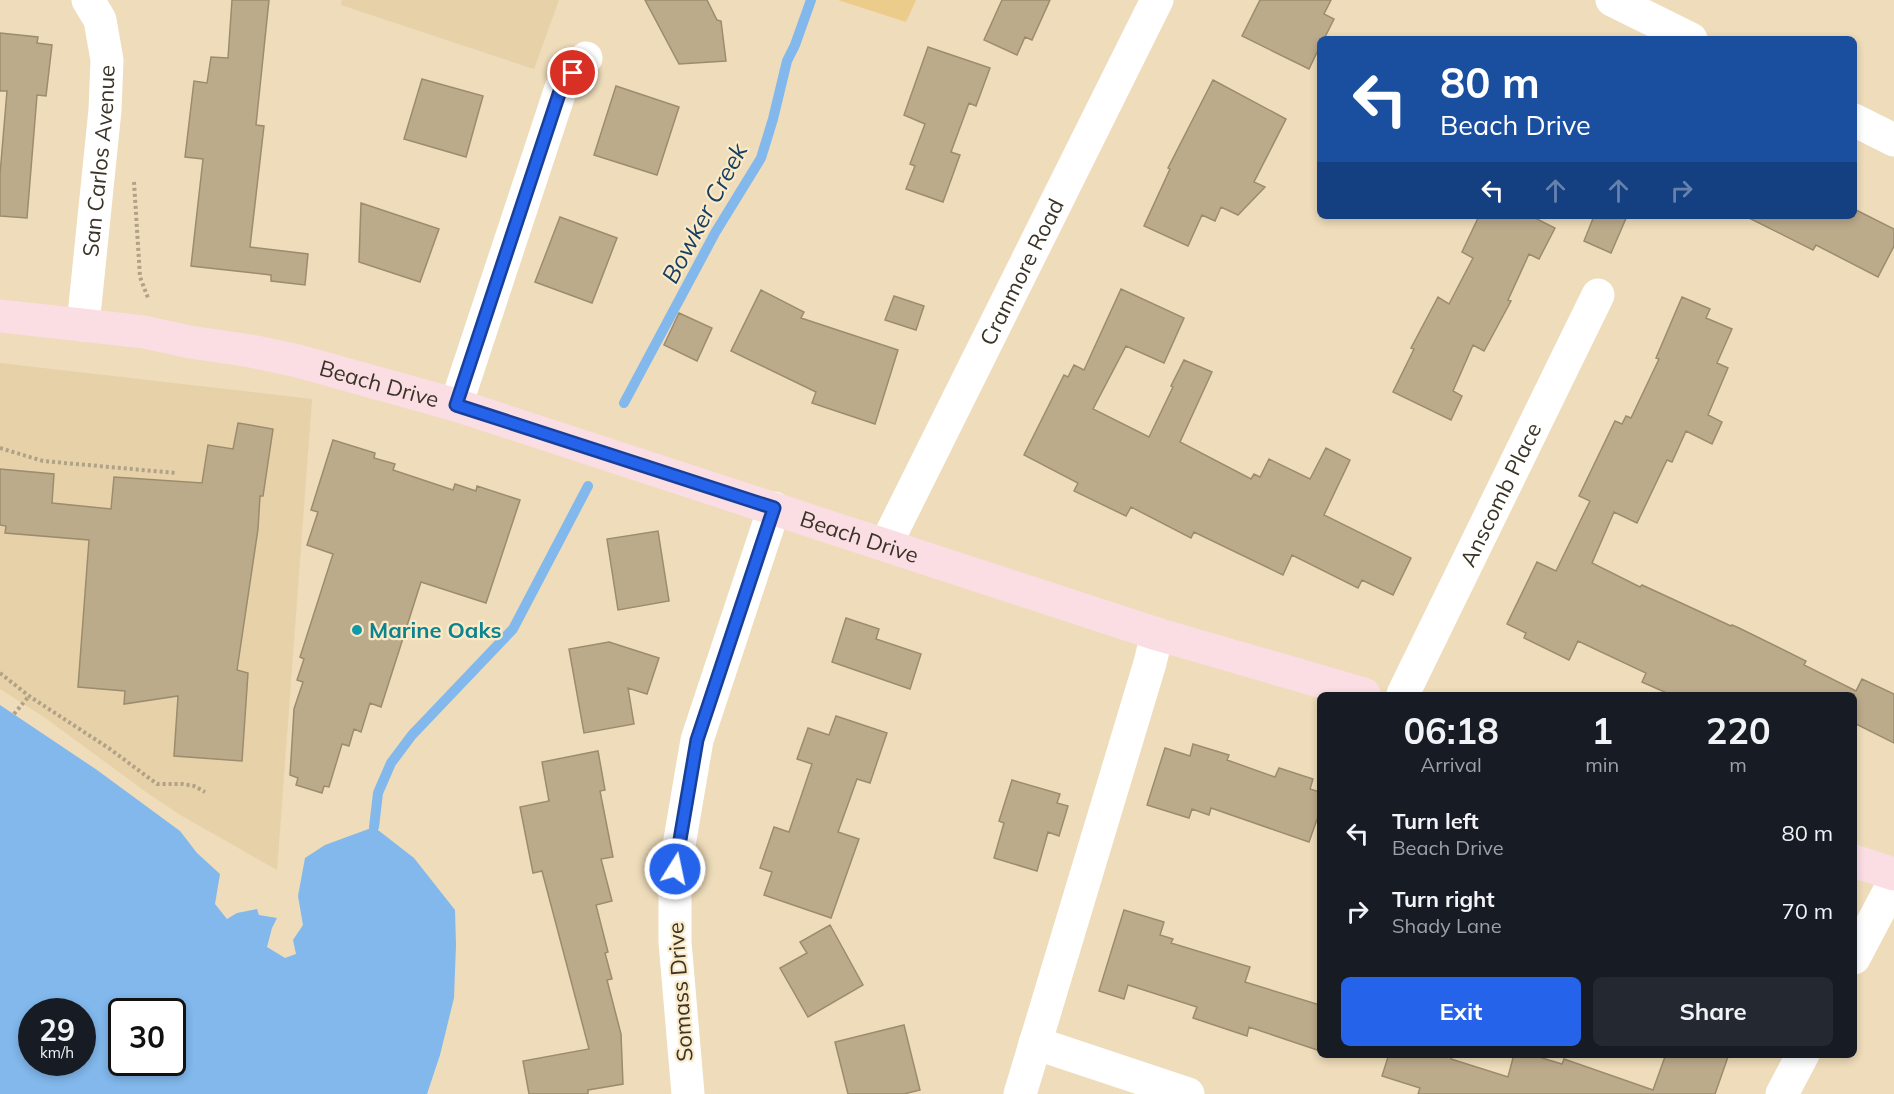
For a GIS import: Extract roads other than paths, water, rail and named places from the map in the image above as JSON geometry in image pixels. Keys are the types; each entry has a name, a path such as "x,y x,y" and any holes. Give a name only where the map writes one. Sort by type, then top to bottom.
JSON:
{"main road":[{"name":"Beach Drive","path":"0,316 144,332 298,361 456,405 1157,634 1357,692"},
{"path":"1857,862 1894,874"}],"street":[{"name":"San Carlos Avenue","path":"83,325 105,110 107,60 100,20 88,0"},
{"name":"Cranmore Road","path":"886,544 1157,0"},
{"path":"1612,0 1685,36"},
{"path":"456,405 561,88 585,58"},
{"path":"1857,122 1894,140"},
{"name":"Anscomb Place","path":"1404,692 1598,295"},
{"name":"Somass Drive","path":"688,1094 675,942 675,869 697,740 774,508"},
{"path":"1020,1094 1157,634"},
{"path":"1857,952 1894,882"},
{"path":"1035,1043 1188,1094"},
{"path":"1782,1094 1801,1058"}],"water":[{"path":"0,705 97,770 180,831 197,853 220,874 215,904 227,919 237,913 257,909 259,915 277,918 267,947 285,958 296,954 293,940 303,925 298,896 305,858 325,845 374,827 414,858 455,910 454,998 440,1055 427,1094 0,1094"}],"waterway":[{"name":"Bowker Creek","path":"624,403 715,233 761,158 787,61 811,0"},
{"name":"Bowker Creek","path":"374,827 378,793 391,763 412,735 513,629 588,486"}],"place":[{"name":"Marine Oaks","path":"357,630"}]}
